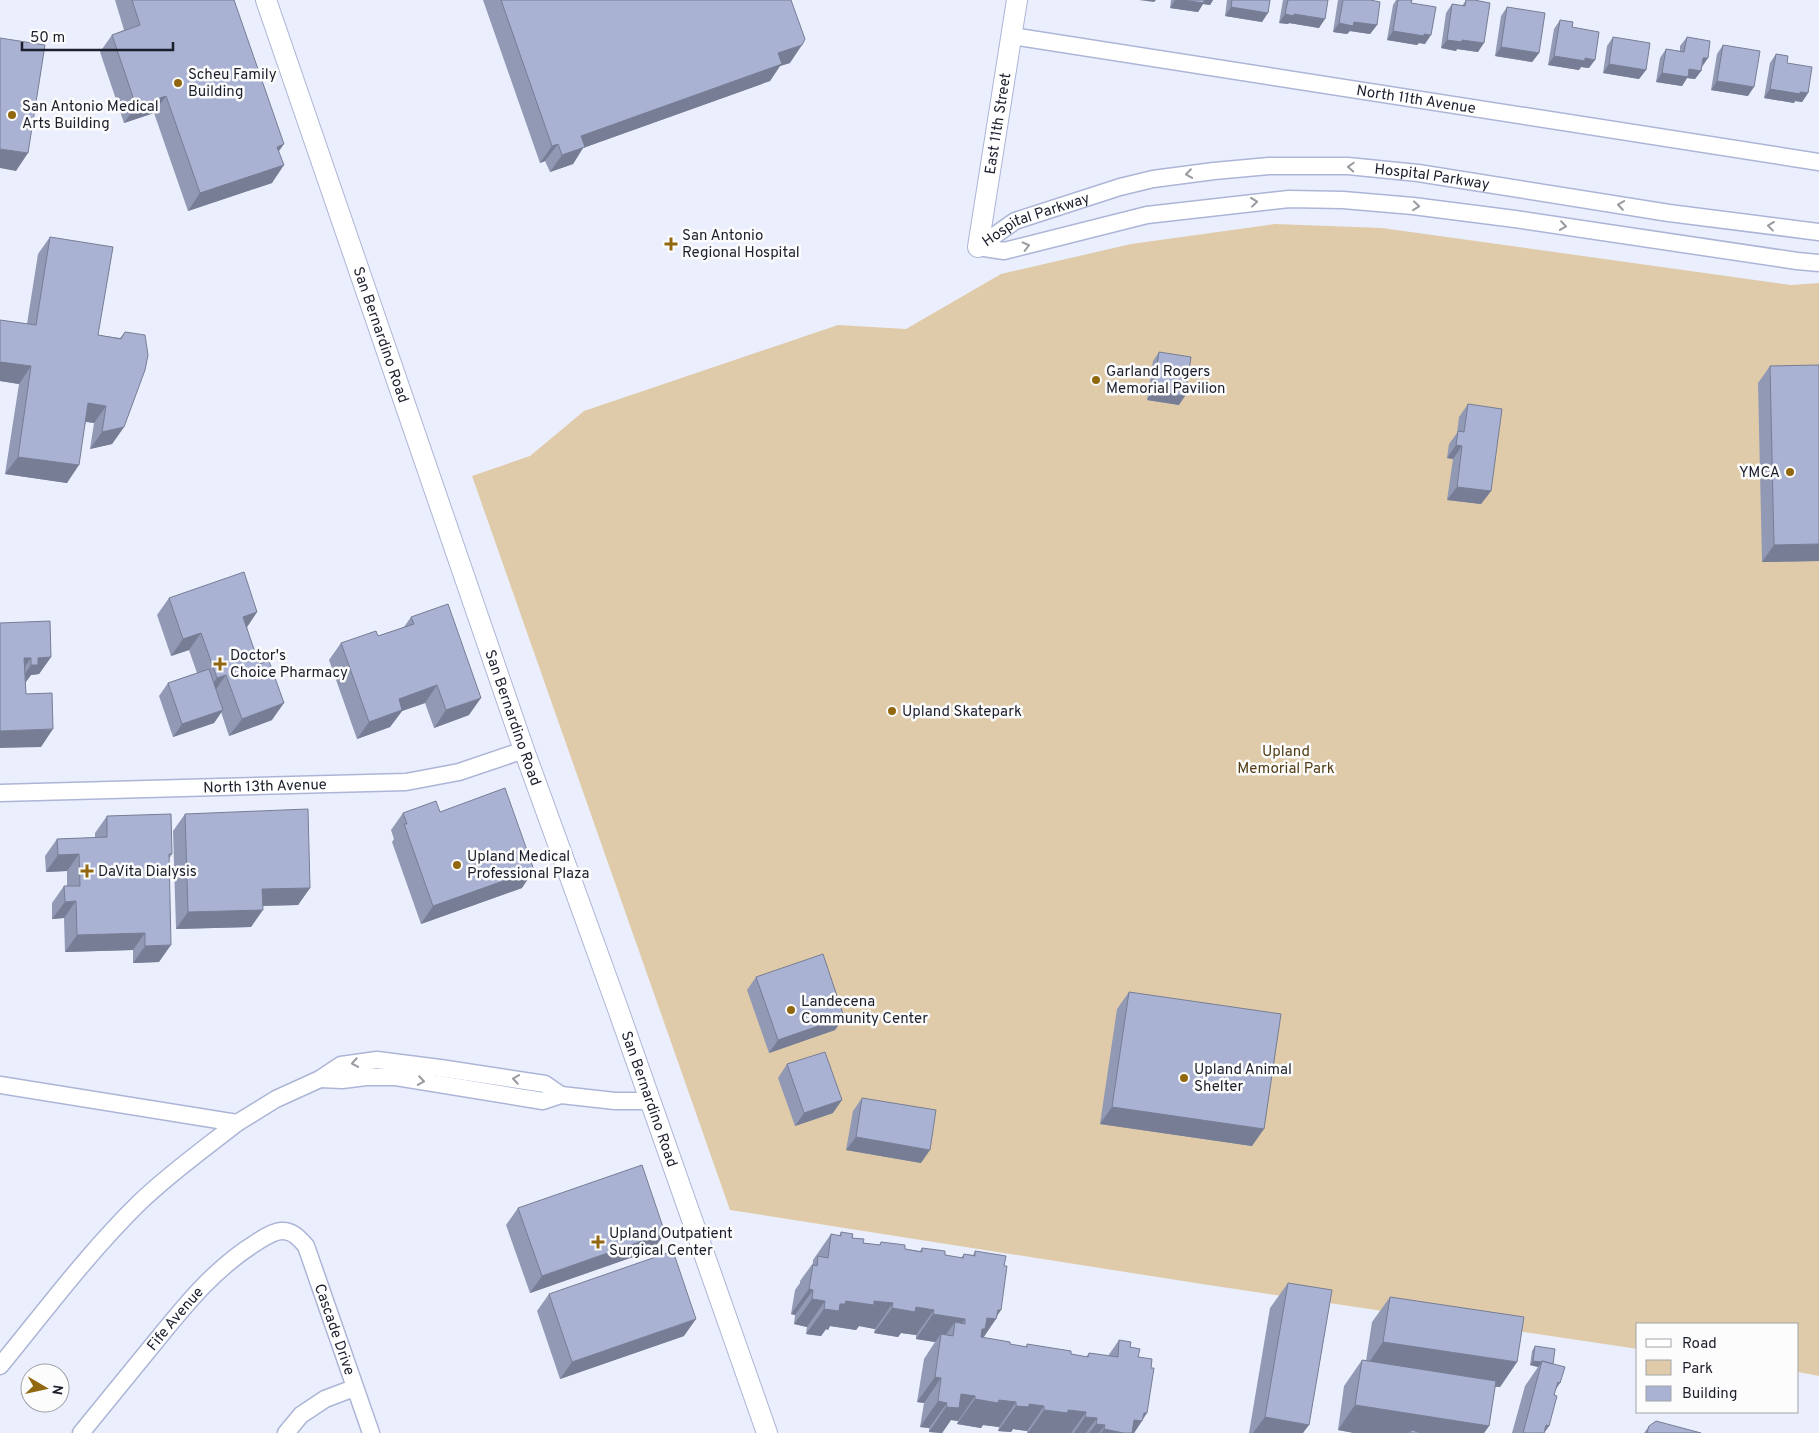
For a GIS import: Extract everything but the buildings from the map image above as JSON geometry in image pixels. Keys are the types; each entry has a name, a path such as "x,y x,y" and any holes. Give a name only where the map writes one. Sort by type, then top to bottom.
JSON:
{"street":[{"name":"San Bernardino Road","path":"266,0 524,750 767,1433"},
{"name":"East 11th Street","path":"978,247 1017,0"},
{"name":"North 11th Avenue","path":"1012,36 1819,162"},
{"name":"Hospital Parkway","path":"978,247 1015,221 1120,187 1214,170 1269,166 1348,166 1418,172 1669,213 1819,232"},
{"name":"Hospital Parkway","path":"978,247 1004,251 1147,215 1289,198 1413,206 1819,263"},
{"name":"North 13th Avenue","path":"0,793 406,782 459,772 524,750"},
{"path":"0,1366 102,1242 166,1178 237,1123 276,1099 320,1079 341,1066 377,1060 545,1084 561,1095 615,1101 650,1101"},
{"path":"0,1085 237,1123"},
{"name":"Cascade Drive","path":"289,1232 299,1237 306,1246 371,1433"},
{"name":"Fife Avenue","path":"81,1433 197,1292 224,1266 248,1247 272,1233 289,1232"},
{"path":"286,1433 301,1415 325,1399 354,1388"}],"green space":[{"name":"Upland Memorial Park","path":"1275,224 1382,228 1791,285 1819,283 1819,1376 1799,1372 1799,1323 1636,1323 1636,1349 1202,1284 730,1210 472,476 530,456 584,411 838,325 906,329 1001,274 1131,244"}],"place":[{"name":"Scheu Family Building","path":"178,83"},
{"name":"San Antonio Medical Arts Building","path":"12,115"},
{"name":"San Antonio Regional Hospital","path":"671,244"},
{"name":"Garland Rogers Memorial Pavilion","path":"1096,380"},
{"name":"YMCA","path":"1790,472"},
{"name":"Doctor's Choice Pharmacy","path":"220,664"},
{"name":"Upland Skatepark","path":"892,711"},
{"name":"Upland Medical Professional Plaza","path":"457,865"},
{"name":"DaVita Dialysis","path":"87,871"},
{"name":"Landecena Community Center","path":"791,1010"},
{"name":"Upland Animal Shelter","path":"1184,1078"},
{"name":"Upland Outpatient Surgical Center","path":"598,1242"}]}
